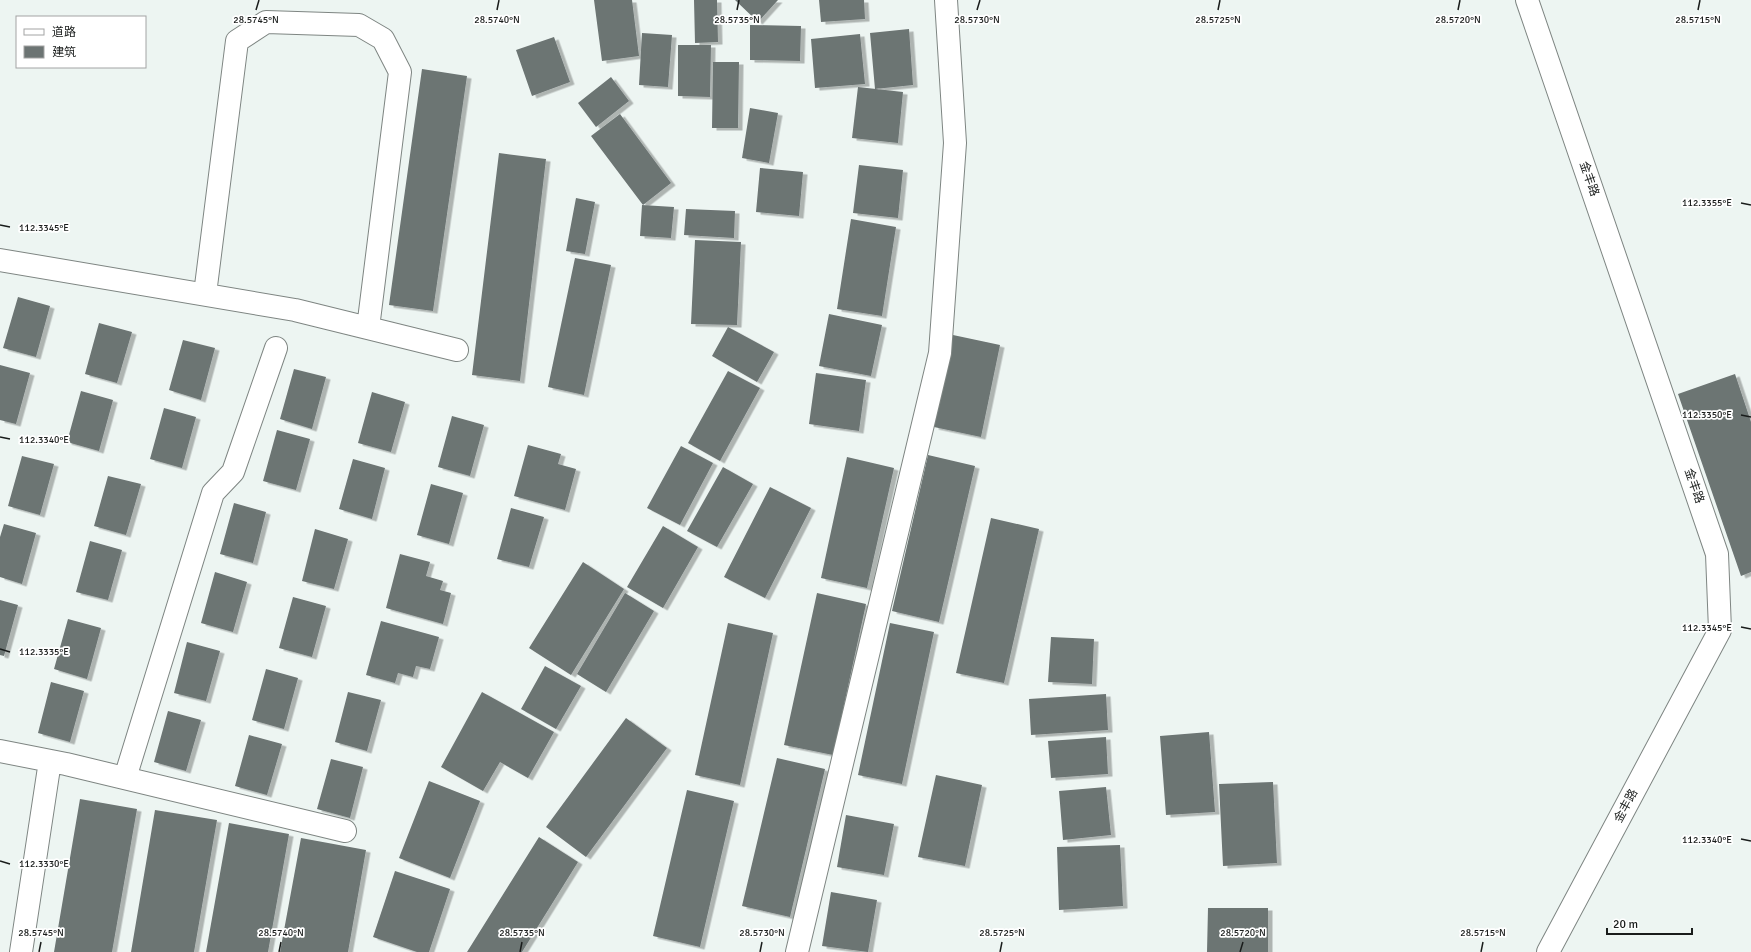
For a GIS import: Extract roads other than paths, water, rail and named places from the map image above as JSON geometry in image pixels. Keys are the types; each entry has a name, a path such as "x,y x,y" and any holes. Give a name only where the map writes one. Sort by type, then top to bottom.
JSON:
{"street":[{"path":"797,952 940,353 955,142 946,0"},
{"name":"金丰路","path":"1527,0 1717,554 1720,630 1548,952"},
{"path":"205,294 237,40 266,22 359,25 383,39 400,72 368,328"},
{"path":"0,260 295,310 457,350"},
{"path":"125,778 213,493 233,472 276,348"},
{"path":"0,751 125,778 344,832"},
{"path":"21,952 50,761"}]}
